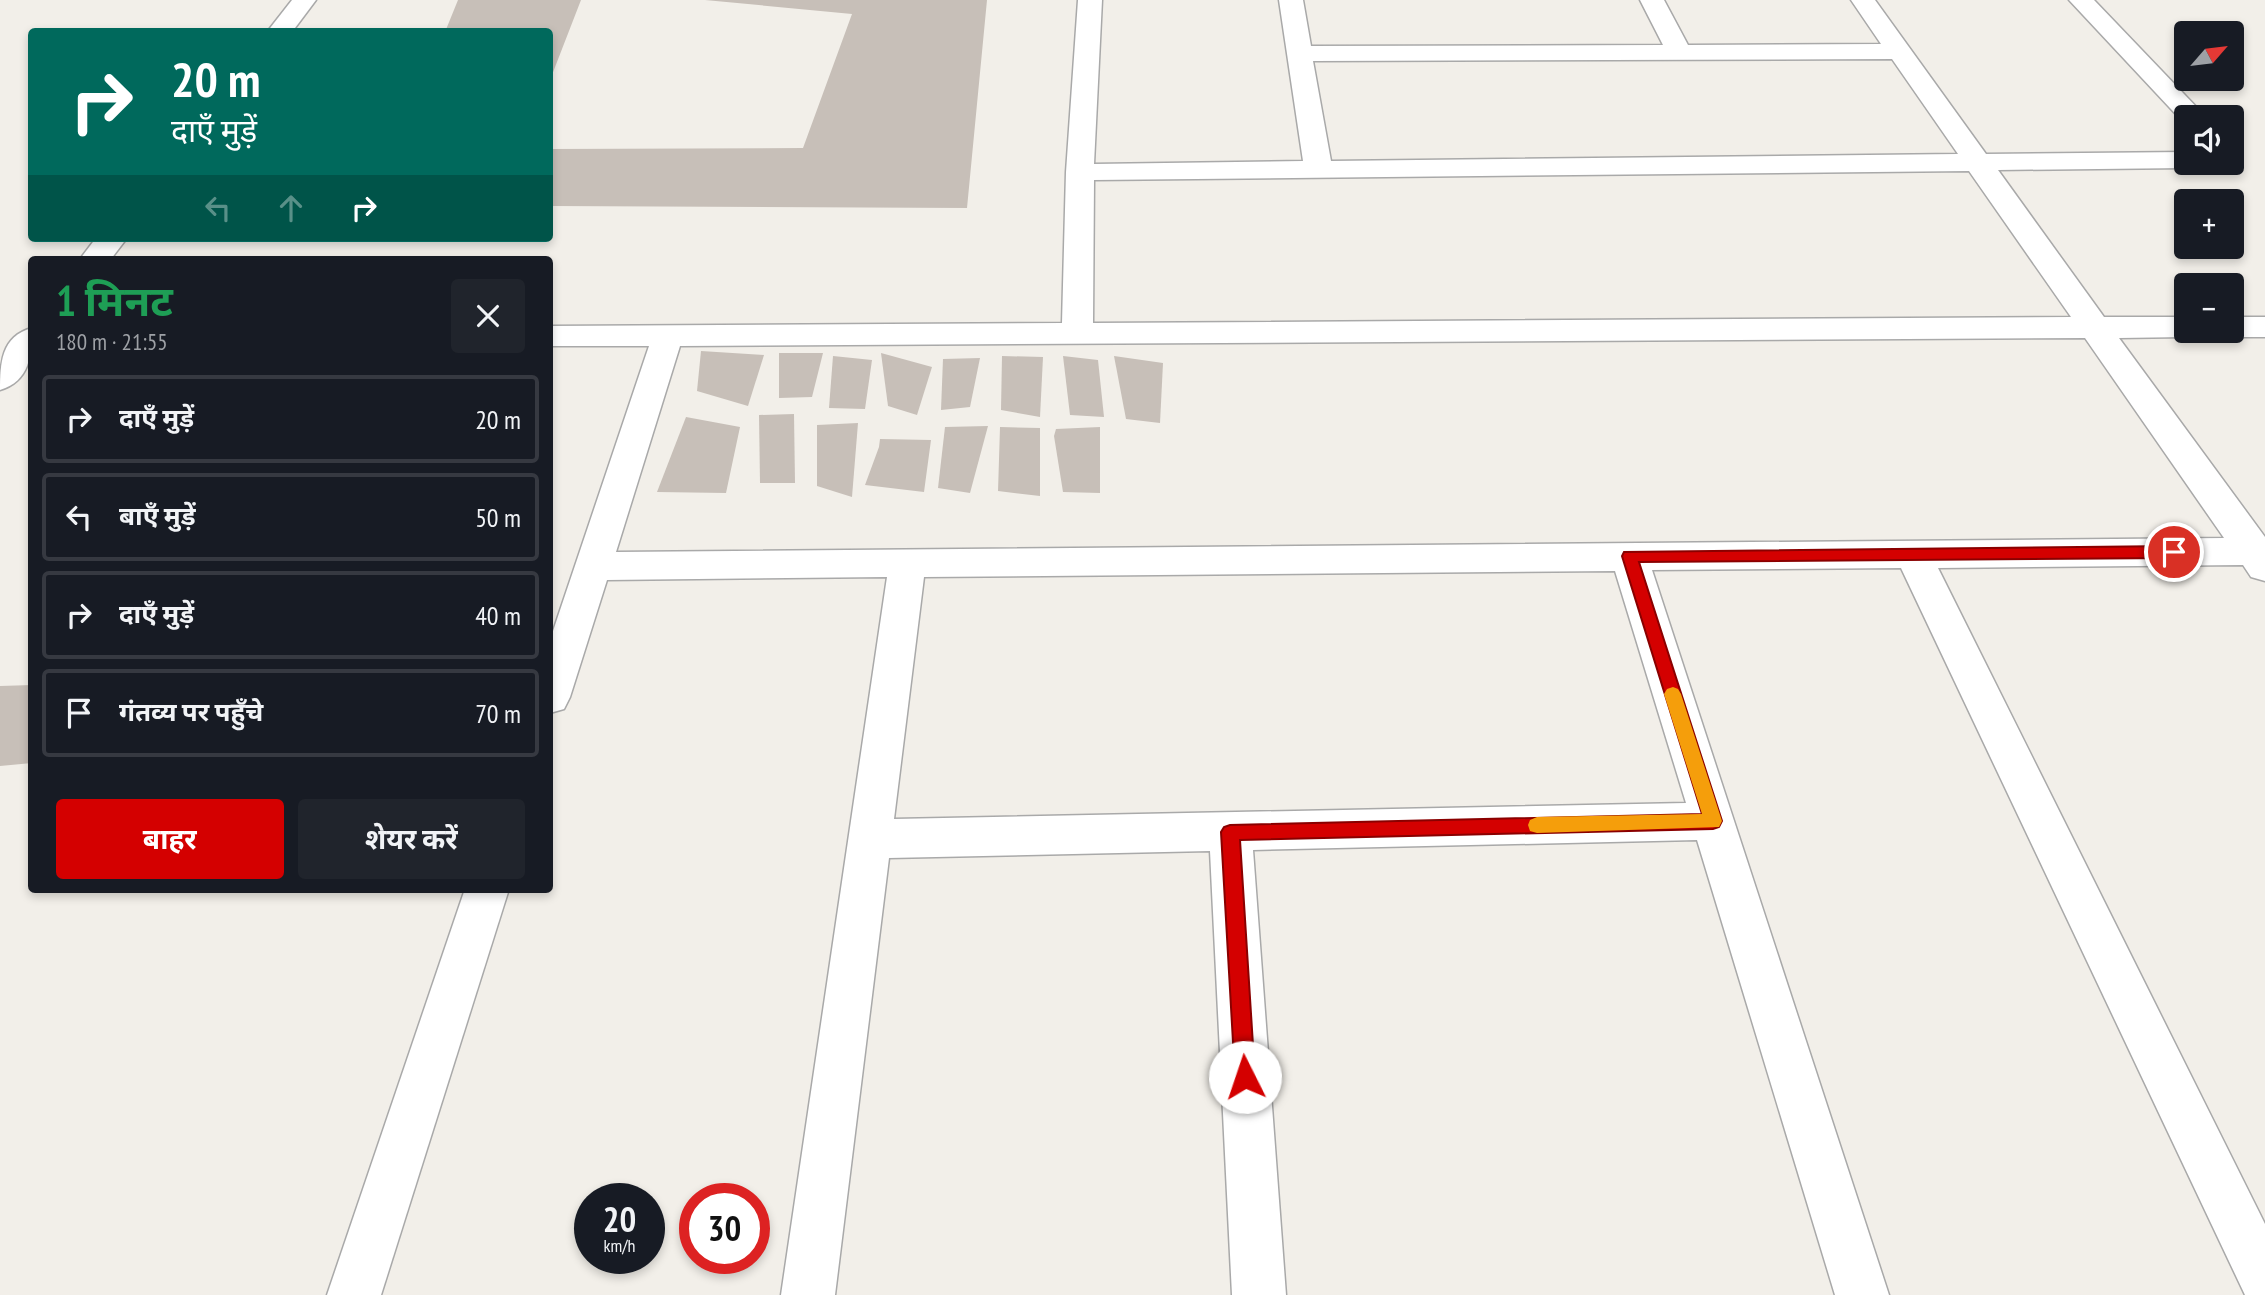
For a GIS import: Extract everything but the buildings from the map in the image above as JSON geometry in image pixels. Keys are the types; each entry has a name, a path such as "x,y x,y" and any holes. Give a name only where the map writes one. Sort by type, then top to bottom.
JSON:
{"street":[{"path":"282,28 304,0"},
{"path":"1077,333 1080,172 1090,0"},
{"path":"1291,0 1318,168"},
{"path":"1652,0 1678,52"},
{"path":"1863,0 2261,557"},
{"path":"2081,0 2182,105"},
{"path":"1299,54 1899,51"},
{"path":"1080,172 2174,160"},
{"path":"97,256 109,242"},
{"path":"553,336 2174,327"},
{"path":"2244,327 2265,327"},
{"path":"553,688 668,335"},
{"path":"0,339 28,338"},
{"path":"0,379 28,342"},
{"path":"592,566 1913,554 2261,557"},
{"path":"1913,554 2265,1280"},
{"path":"1629,556 1862,1295"},
{"path":"808,1295 907,563"},
{"path":"869,839 1713,821"},
{"path":"1230,832 1259,1295"},
{"path":"354,1295 486,893"}],"slow traffic":[{"path":"1537,825 1713,821 1673,694"}],"route":[{"path":"1245,1077 1230,832 1713,821 1629,556 2174,552"}]}
